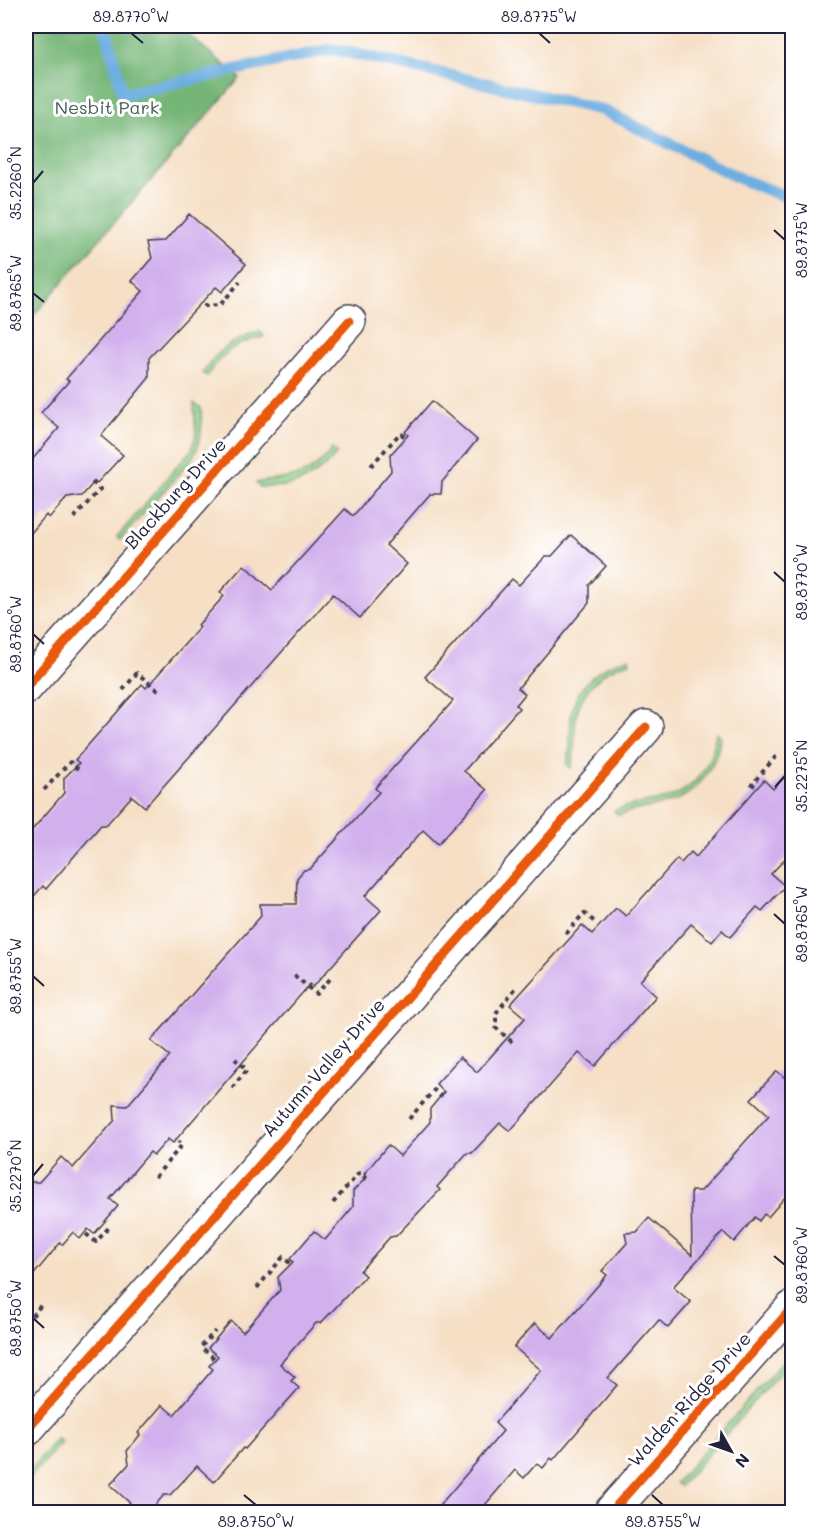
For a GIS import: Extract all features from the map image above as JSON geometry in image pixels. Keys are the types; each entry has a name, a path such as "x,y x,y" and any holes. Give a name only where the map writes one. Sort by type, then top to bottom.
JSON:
{"street":[{"name":"Blackburg Drive","path":"26,687 349,321"},
{"name":"Autumn Valley Drive","path":"26,1430 646,727"},
{"name":"Walden Ridge Drive","path":"611,1512 792,1308"}],"path":[{"path":"204,304 206,306 220,305 240,282"},
{"path":"372,466 400,433 408,439"},
{"path":"74,518 100,489 90,480"},
{"path":"123,690 138,673 161,693"},
{"path":"754,786 752,784 778,754"},
{"path":"45,790 70,762 78,769"},
{"path":"566,934 584,913 597,924"},
{"path":"294,975 316,994 332,977"},
{"path":"512,1042 496,1028 496,1013 516,988"},
{"path":"232,1088 248,1070 235,1059"},
{"path":"409,1119 434,1090 442,1097"},
{"path":"155,1177 182,1145 178,1141"},
{"path":"333,1203 359,1173 368,1181"},
{"path":"86,1234 96,1242 111,1225"},
{"path":"257,1288 283,1257 293,1266"},
{"path":"26,1323 41,1305"},
{"path":"214,1358 201,1347 215,1331"}],"green space":[{"name":"Nesbit Park","path":"26,26 178,26 240,78 26,324"},
{"path":"261,332 264,337 238,345 218,361 207,376 203,373 215,357 228,346 242,338"},
{"path":"194,403 201,408 201,423 199,443 193,456 120,540 117,537 192,449 196,434"},
{"path":"332,449 337,453 332,459 320,470 300,482 284,486 260,487 256,483 289,478 307,472 324,460"},
{"path":"629,658 630,662 609,670 585,693 577,714 571,768 567,764 571,718 577,697 590,679 599,672"},
{"path":"716,733 721,736 714,759 703,779 686,794 664,804 618,815 614,811 683,791 692,784 705,767"},
{"path":"792,1351 792,1359 680,1486 676,1483"},
{"path":"57,1438 61,1442 26,1482 26,1475"}],"building":[{"path":"189,214 246,264 222,292 216,287 149,358 149,378 101,436 123,455 82,496 67,498 49,518 46,515 26,539 26,474 32,466 32,460 59,428 41,413 69,381 66,379 143,291 132,281 152,258 148,242 166,241"},
{"path":"432,401 477,440 442,482 441,494 430,494 386,545 407,564 360,618 333,594 145,807 132,796 106,825 101,825 46,889 43,886 26,905 26,837 64,793 64,778 79,763 75,760 142,684 146,688 200,627 198,625 224,596 220,592 244,565 272,590 345,509 353,516 391,471 390,455 408,435 405,432"},
{"path":"571,535 606,566 589,585 589,603 518,688 525,694 516,705 519,708 464,771 487,790 438,844 423,830 365,896 381,910 313,987 310,984 173,1143 168,1139 154,1155 150,1152 110,1199 118,1206 94,1234 88,1229 80,1239 73,1232 62,1245 60,1243 26,1284 26,1182 39,1182 61,1157 73,1168 115,1120 114,1105 127,1106 170,1056 151,1041 261,916 260,904 296,904 297,878 304,870 310,869 379,792 375,788 453,701 425,677 512,579 519,585 546,556 552,556"},
{"path":"792,768 792,851 771,874 785,886 762,911 757,907 730,937 722,930 712,942 691,924 640,981 656,996 595,1066 579,1053 510,1131 500,1123 472,1153 467,1153 437,1187 440,1190 396,1236 390,1237 360,1271 365,1276 321,1323 316,1323 280,1364 295,1377 291,1381 299,1388 214,1482 197,1466 170,1495 164,1495 149,1512 140,1512 110,1485 129,1464 127,1451 140,1435 138,1433 162,1405 174,1415 213,1369 209,1366 218,1356 208,1348 231,1321 243,1332 280,1290 278,1277 293,1262 290,1259 314,1231 325,1240 353,1207 353,1191 367,1177 364,1174 388,1145 400,1156 430,1122 430,1109 444,1092 436,1084 460,1057 477,1072 525,1018 510,1005 582,925 592,934 616,908 626,916 677,859 681,863 691,852 696,857 764,780 773,789"},
{"path":"777,1071 792,1084 792,1189 768,1217 764,1214 759,1221 755,1217 734,1242 723,1232 673,1287 691,1302 668,1328 659,1320 608,1378 617,1385 553,1460 551,1458 543,1468 537,1463 524,1478 515,1470 479,1512 434,1512 503,1431 495,1423 541,1370 514,1347 535,1323 552,1338 607,1275 602,1271 627,1243 625,1233 637,1232 649,1218 692,1255 691,1191 701,1191 769,1115 751,1099"}],"waterway":[{"path":"105,26 123,94 333,49 602,110 743,180 792,199"}],"cycle path":[{"path":"26,687 349,321"},
{"path":"26,1430 646,727"},
{"path":"611,1512 792,1308"}]}
